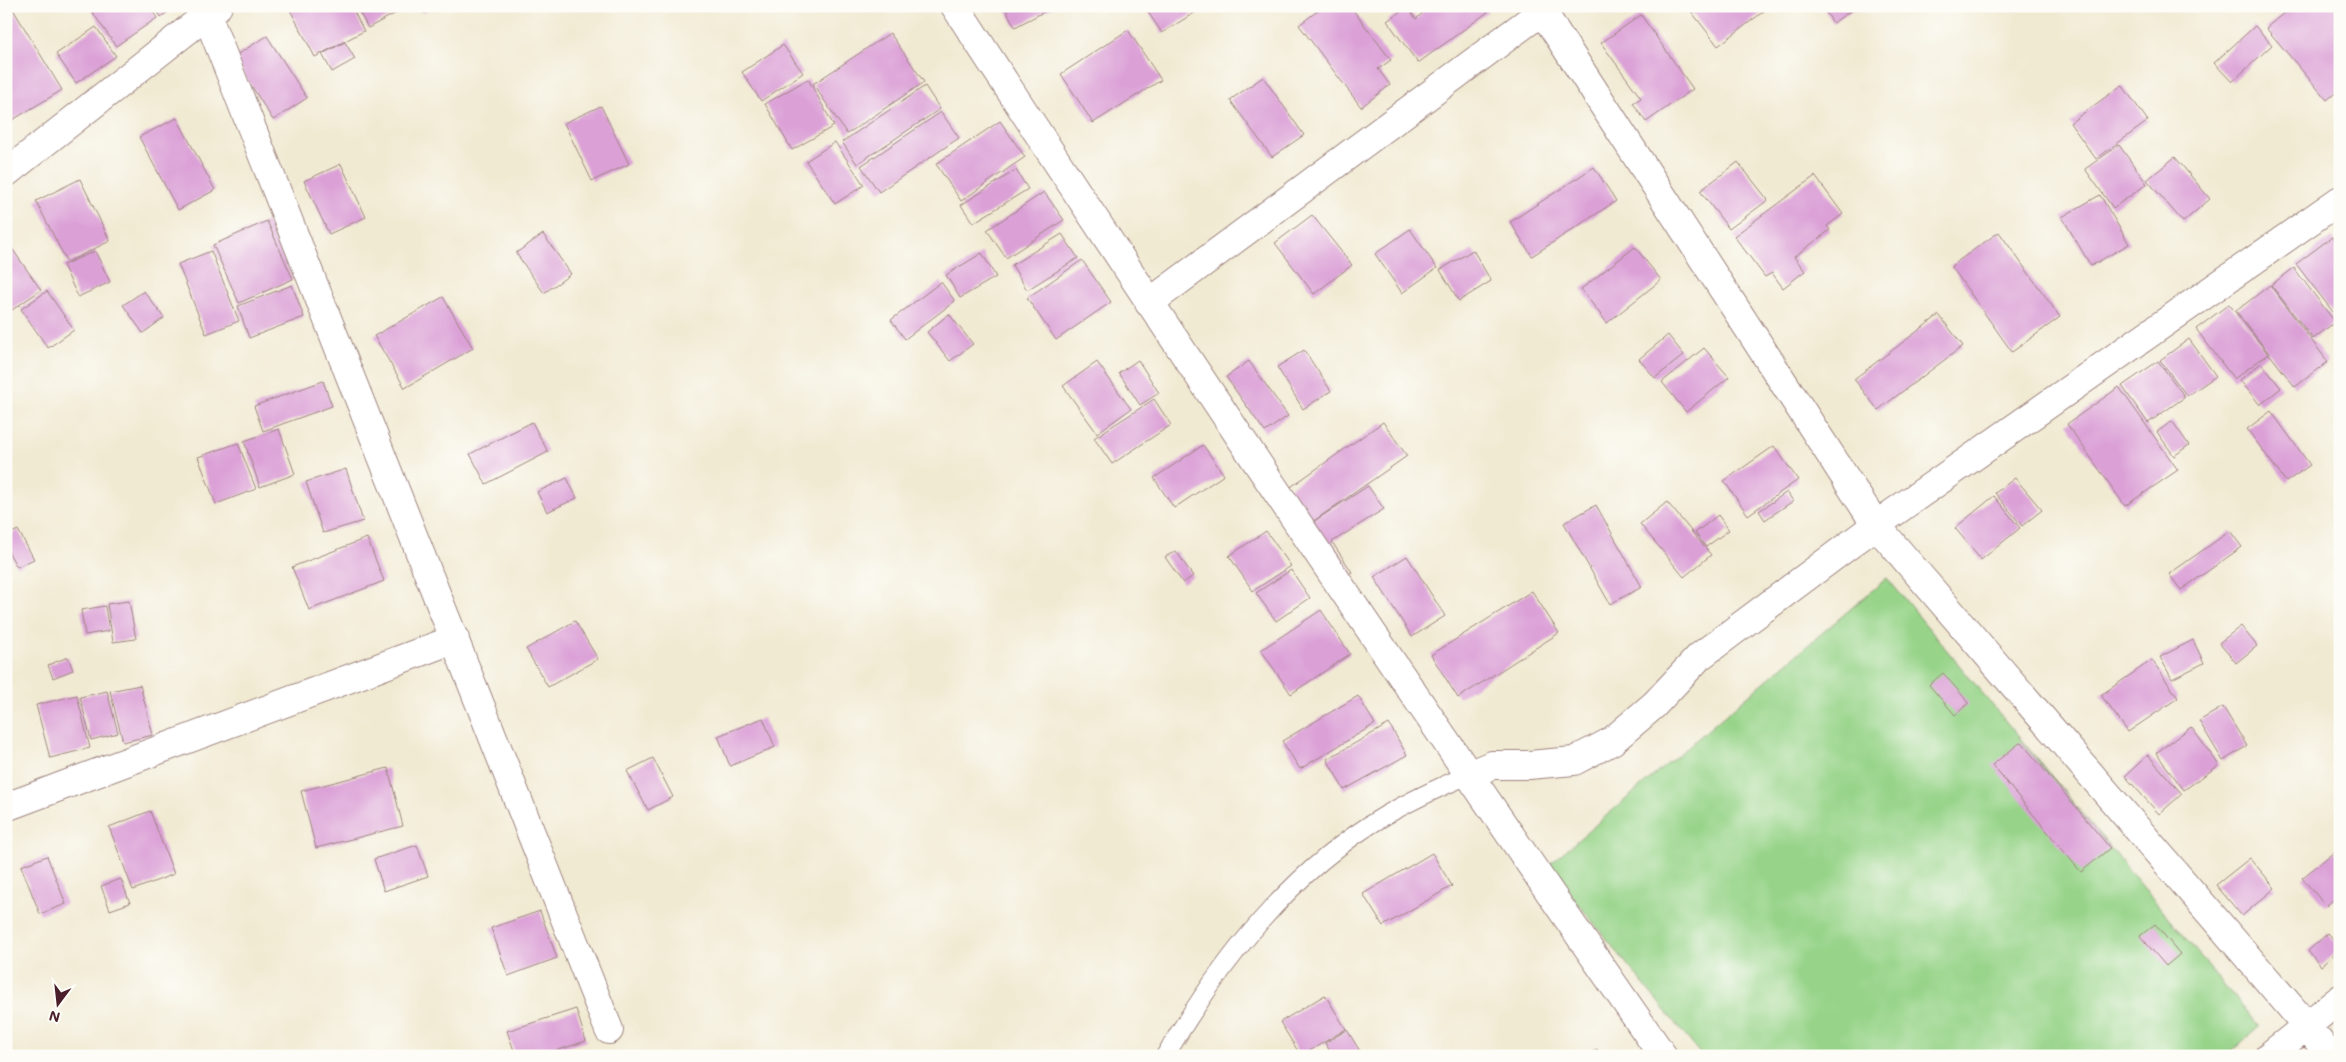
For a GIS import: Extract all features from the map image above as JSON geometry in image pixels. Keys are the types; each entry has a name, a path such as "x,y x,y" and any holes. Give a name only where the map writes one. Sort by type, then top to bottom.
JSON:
{"street":[{"path":"955,6 1149,303 1468,775 1663,1056"},
{"path":"1149,303 1544,8 1876,525 2330,1056"},
{"path":"6,173 212,11 455,640 609,1030"},
{"path":"1468,775 1492,765 1529,765 1574,761 1612,741 1654,705 1699,657 1876,525 2340,200"},
{"path":"6,807 455,640"},
{"path":"2269,1056 2340,999"}],"lane":[{"path":"1165,1056 1195,1006 1231,956 1269,912 1310,872 1346,842 1385,816 1425,794 1468,775"}],"green space":[{"path":"1887,578 2259,1027 2226,1056 1702,1056 1547,866"}],"building":[{"path":"6,6 11,6 62,90 6,124"},
{"path":"88,6 149,6 157,18 116,46"},
{"path":"154,6 176,6 161,17"},
{"path":"288,6 351,6 364,31 315,57"},
{"path":"356,6 409,6 368,28"},
{"path":"419,6 436,6 423,13"},
{"path":"1004,6 1055,6 1015,27"},
{"path":"1144,6 1205,6 1162,33"},
{"path":"1324,6 1350,6 1391,60 1378,69 1390,85 1361,107 1299,25"},
{"path":"1416,6 1484,6 1488,12 1418,63 1387,21 1407,7 1416,19 1422,14"},
{"path":"1687,6 1761,6 1764,11 1718,46"},
{"path":"1822,6 1854,6 1855,8 1833,23"},
{"path":"2292,6 2340,6 2340,89 2327,100 2266,28"},
{"path":"1641,15 1693,89 1646,122 1633,103 1641,98 1601,43"},
{"path":"2255,26 2272,45 2232,82 2214,63"},
{"path":"96,27 116,56 76,83 56,54"},
{"path":"1128,30 1161,80 1093,123 1061,74"},
{"path":"890,33 924,82 847,134 813,84"},
{"path":"267,36 307,98 273,120 233,57"},
{"path":"345,42 355,59 332,72 322,54"},
{"path":"783,45 803,73 761,101 742,72"},
{"path":"1263,77 1304,135 1272,157 1230,100"},
{"path":"808,79 834,126 792,150 765,104"},
{"path":"2122,85 2148,121 2096,159 2070,123"},
{"path":"925,86 940,109 857,164 842,142"},
{"path":"601,106 629,164 592,181 564,123"},
{"path":"941,112 959,138 879,192 861,166"},
{"path":"177,118 215,190 178,210 139,137"},
{"path":"1000,121 1025,157 961,201 936,164"},
{"path":"835,142 864,185 835,204 806,161"},
{"path":"2119,145 2147,184 2113,208 2085,169"},
{"path":"2175,157 2210,199 2183,222 2147,180"},
{"path":"1738,162 1768,200 1729,229 1700,191"},
{"path":"341,164 366,217 329,234 304,181"},
{"path":"1594,167 1616,201 1532,256 1510,222"},
{"path":"1016,170 1028,189 973,223 961,205"},
{"path":"1815,176 1843,214 1827,226 1830,230 1794,257 1805,271 1783,288 1772,273 1765,277 1734,236"},
{"path":"80,179 110,241 67,262 36,201"},
{"path":"1044,192 1064,220 1006,258 987,230"},
{"path":"2100,195 2129,244 2091,266 2062,217"},
{"path":"1312,215 1352,265 1314,294 1275,243"},
{"path":"267,221 293,279 239,303 213,245"},
{"path":"1410,229 1437,268 1402,293 1375,254"},
{"path":"1999,232 2060,317 2012,352 1951,266"},
{"path":"543,234 571,274 544,293 516,253"},
{"path":"1062,234 1078,258 1027,290 1012,265"},
{"path":"2332,237 2340,247 2340,321 2296,264"},
{"path":"6,240 41,290 12,310 6,301"},
{"path":"1635,247 1661,280 1607,323 1581,289"},
{"path":"1473,250 1491,281 1459,301 1440,270"},
{"path":"95,251 110,282 78,297 63,265"},
{"path":"211,251 239,321 206,334 178,264"},
{"path":"982,253 996,277 960,298 946,275"},
{"path":"1082,260 1111,302 1056,340 1027,298"},
{"path":"2294,268 2335,322 2313,339 2271,285"},
{"path":"941,282 955,301 905,339 891,320"},
{"path":"292,285 304,317 249,338 238,306"},
{"path":"2270,285 2328,362 2295,387 2236,311"},
{"path":"47,291 74,330 48,348 21,309"},
{"path":"144,291 164,318 143,333 123,305"},
{"path":"443,297 473,348 405,388 374,336"},
{"path":"2229,304 2268,354 2234,379 2196,329"},
{"path":"949,314 973,344 950,361 927,332"},
{"path":"1939,315 1963,346 1878,410 1854,379"},
{"path":"1668,335 1684,355 1655,378 1639,359"},
{"path":"2189,339 2216,376 2187,396 2160,360"},
{"path":"1704,348 1729,377 1686,412 1662,382"},
{"path":"1304,350 1331,391 1303,409 1277,367"},
{"path":"1138,360 1159,393 1140,405 1119,373"},
{"path":"1249,361 1288,416 1265,432 1226,377"},
{"path":"2158,361 2185,397 2148,423 2122,386"},
{"path":"1097,362 1131,409 1097,433 1063,386"},
{"path":"2261,363 2281,388 2260,405 2240,380"},
{"path":"323,381 332,406 263,431 254,406"},
{"path":"2119,387 2178,470 2125,506 2067,424"},
{"path":"1154,399 1171,425 1112,464 1094,438"},
{"path":"2271,411 2310,465 2286,482 2247,429"},
{"path":"2172,421 2189,445 2174,456 2157,432"},
{"path":"532,422 548,452 486,484 470,454"},
{"path":"1383,422 1407,456 1311,523 1368,486 1384,509 1332,542 1352,572 1339,580 1285,491"},
{"path":"279,429 295,474 260,487 244,441"},
{"path":"238,443 256,489 216,504 198,457"},
{"path":"1203,445 1224,475 1174,508 1154,478"},
{"path":"1774,446 1798,480 1748,515 1724,481"},
{"path":"346,469 363,521 323,533 306,482"},
{"path":"567,478 577,498 547,512 537,492"},
{"path":"2015,478 2042,510 2022,526 1995,493"},
{"path":"1787,492 1793,501 1765,520 1759,511"},
{"path":"1994,496 2020,528 1981,560 1955,528"},
{"path":"1667,502 1711,555 1684,577 1640,524"},
{"path":"1596,505 1642,587 1610,604 1564,523"},
{"path":"1718,515 1729,530 1706,547 1695,533"},
{"path":"18,530 34,559 17,567 6,548 6,536"},
{"path":"1266,531 1291,566 1253,591 1229,556"},
{"path":"2230,531 2242,547 2181,590 2169,574"},
{"path":"367,538 384,581 309,610 292,567"},
{"path":"1176,551 1193,576 1183,583 1165,557"},
{"path":"1407,556 1445,616 1412,637 1374,577"},
{"path":"1291,570 1310,598 1276,621 1256,593"},
{"path":"1532,591 1559,633 1458,698 1431,655"},
{"path":"129,601 136,639 113,642 107,604"},
{"path":"105,606 109,631 85,635 81,610"},
{"path":"1321,610 1350,654 1291,694 1261,650"},
{"path":"575,621 598,659 548,687 526,649"},
{"path":"2241,626 2257,646 2236,663 2219,643"},
{"path":"2193,640 2204,663 2172,679 2160,657"},
{"path":"68,657 73,670 53,678 48,665"},
{"path":"2152,660 2178,698 2128,732 2101,695"},
{"path":"1943,673 1969,703 1955,715 1929,685"},
{"path":"140,685 153,735 123,742 110,691"},
{"path":"107,691 118,733 91,740 80,697"},
{"path":"77,695 90,748 50,758 36,705"},
{"path":"1358,696 1375,724 1300,769 1282,741"},
{"path":"2223,707 2247,746 2223,761 2199,721"},
{"path":"763,718 775,747 730,766 718,736"},
{"path":"1389,724 1407,755 1344,790 1327,759"},
{"path":"2191,727 2219,765 2184,790 2156,753"},
{"path":"2021,742 2110,848 2081,872 1992,765"},
{"path":"2148,755 2182,794 2159,814 2125,776"},
{"path":"653,758 673,797 648,810 627,771"},
{"path":"6,763 10,778 6,779"},
{"path":"388,768 403,826 316,848 301,791"},
{"path":"150,811 174,874 133,890 109,827"},
{"path":"417,845 428,876 384,891 374,859"},
{"path":"2338,849 2340,851 2340,894 2326,906 2302,878"},
{"path":"1432,853 1452,886 1383,926 1363,894"},
{"path":"47,856 66,904 40,914 21,866"},
{"path":"2250,858 2275,888 2242,916 2216,885"},
{"path":"121,879 130,903 110,910 101,886"},
{"path":"540,911 557,958 508,976 491,928"},
{"path":"2155,924 2180,954 2166,966 2140,936"},
{"path":"2328,933 2340,946 2340,949 2321,966 2308,951"},
{"path":"1325,995 1346,1029 1301,1056 1280,1022"},
{"path":"576,1009 586,1041 540,1056 516,1056 507,1031"},
{"path":"1347,1030 1363,1056 1333,1056 1325,1043"},
{"path":"1597,1049 1602,1056 1587,1056"}]}
